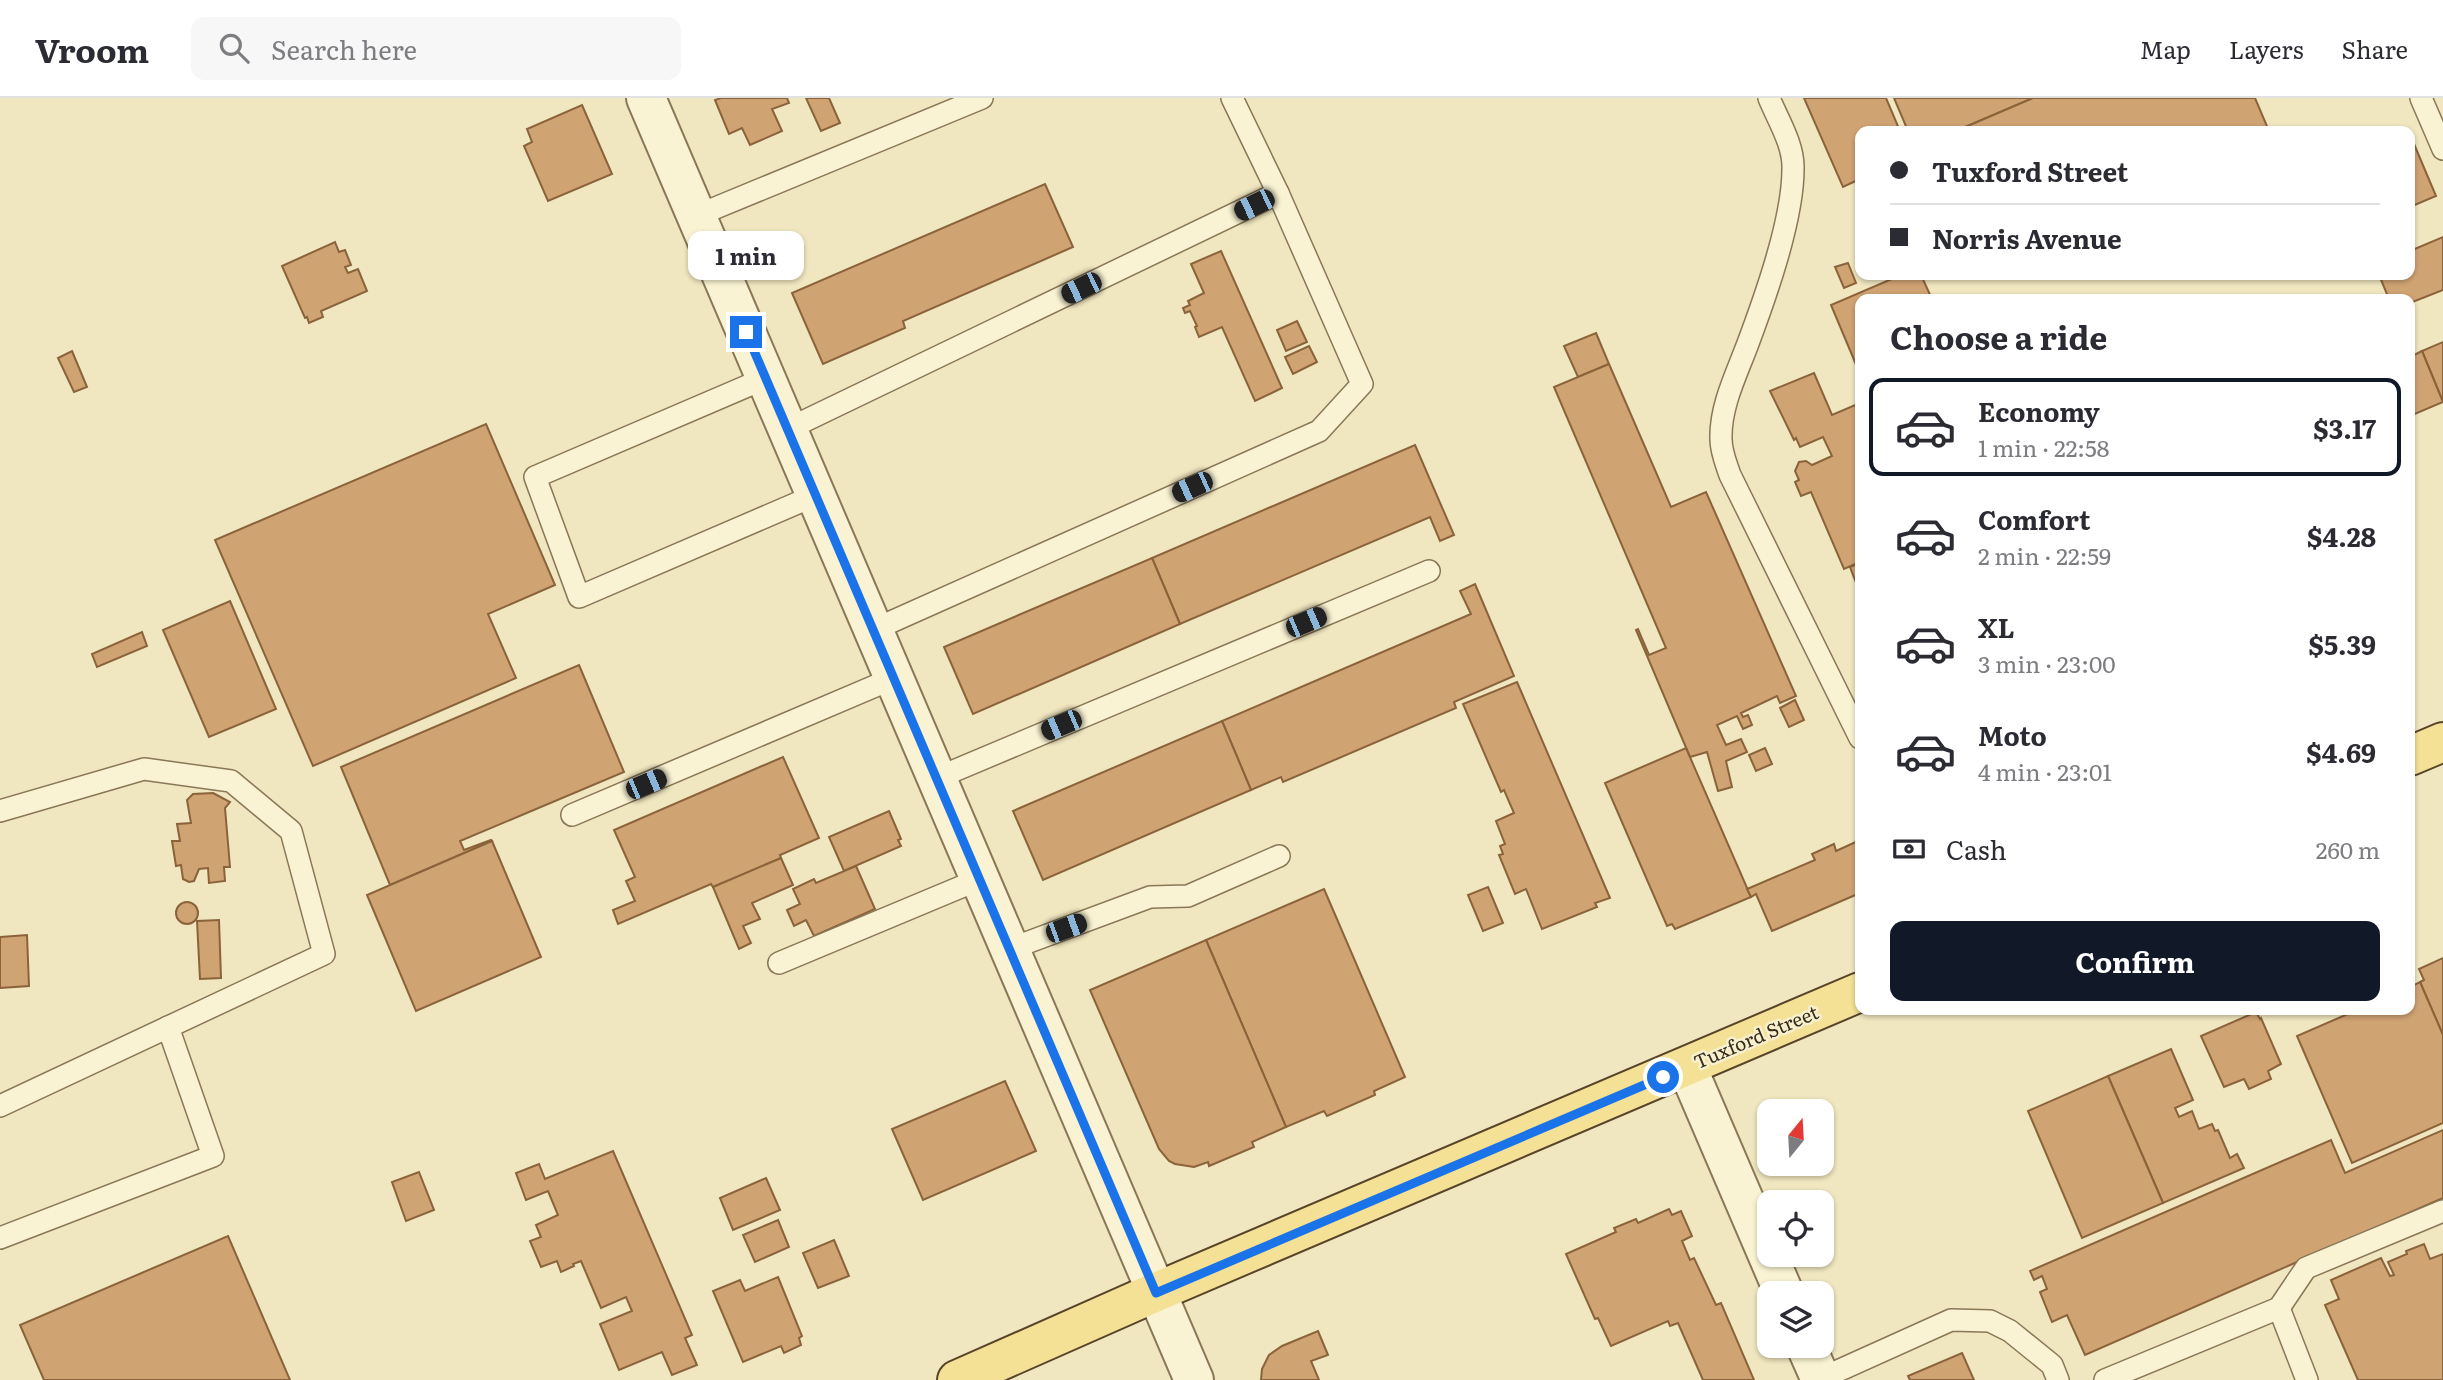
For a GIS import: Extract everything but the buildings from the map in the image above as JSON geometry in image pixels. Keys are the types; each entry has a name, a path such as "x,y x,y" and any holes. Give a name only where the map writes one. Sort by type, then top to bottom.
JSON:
{"main road":[{"path":"2415,754 2443,742"},
{"name":"Tuxford Street","path":"957,1380 1855,994"}],"street":[{"path":"646,98 1194,1380"},
{"path":"1687,1066 1779,1281"}],"lane":[{"path":"696,216 982,98"},
{"path":"873,630 1319,431 1362,384 1278,193 1231,98"},
{"path":"1769,98 1788,145 1793,168 1786,217 1776,258 1722,421 1723,457 1855,728"},
{"path":"2421,98 2443,149"},
{"path":"788,429 1278,193"},
{"path":"766,379 535,477 579,597 816,495"},
{"path":"937,778 1429,571"},
{"path":"572,815 894,678"},
{"path":"0,811 144,769 231,780 292,831 324,954 0,1106"},
{"path":"1010,949 1150,897 1188,896 1279,856"},
{"path":"779,963 980,879"},
{"path":"0,1238 213,1156 168,1027"},
{"path":"2105,1380 2279,1308 2306,1268 2443,1211"},
{"path":"2279,1308 2307,1380"},
{"path":"1816,1368 1951,1320 1990,1321 2010,1331 2052,1365 2058,1380"}],"route":[{"path":"746,332 1156,1293 1663,1077"}]}
